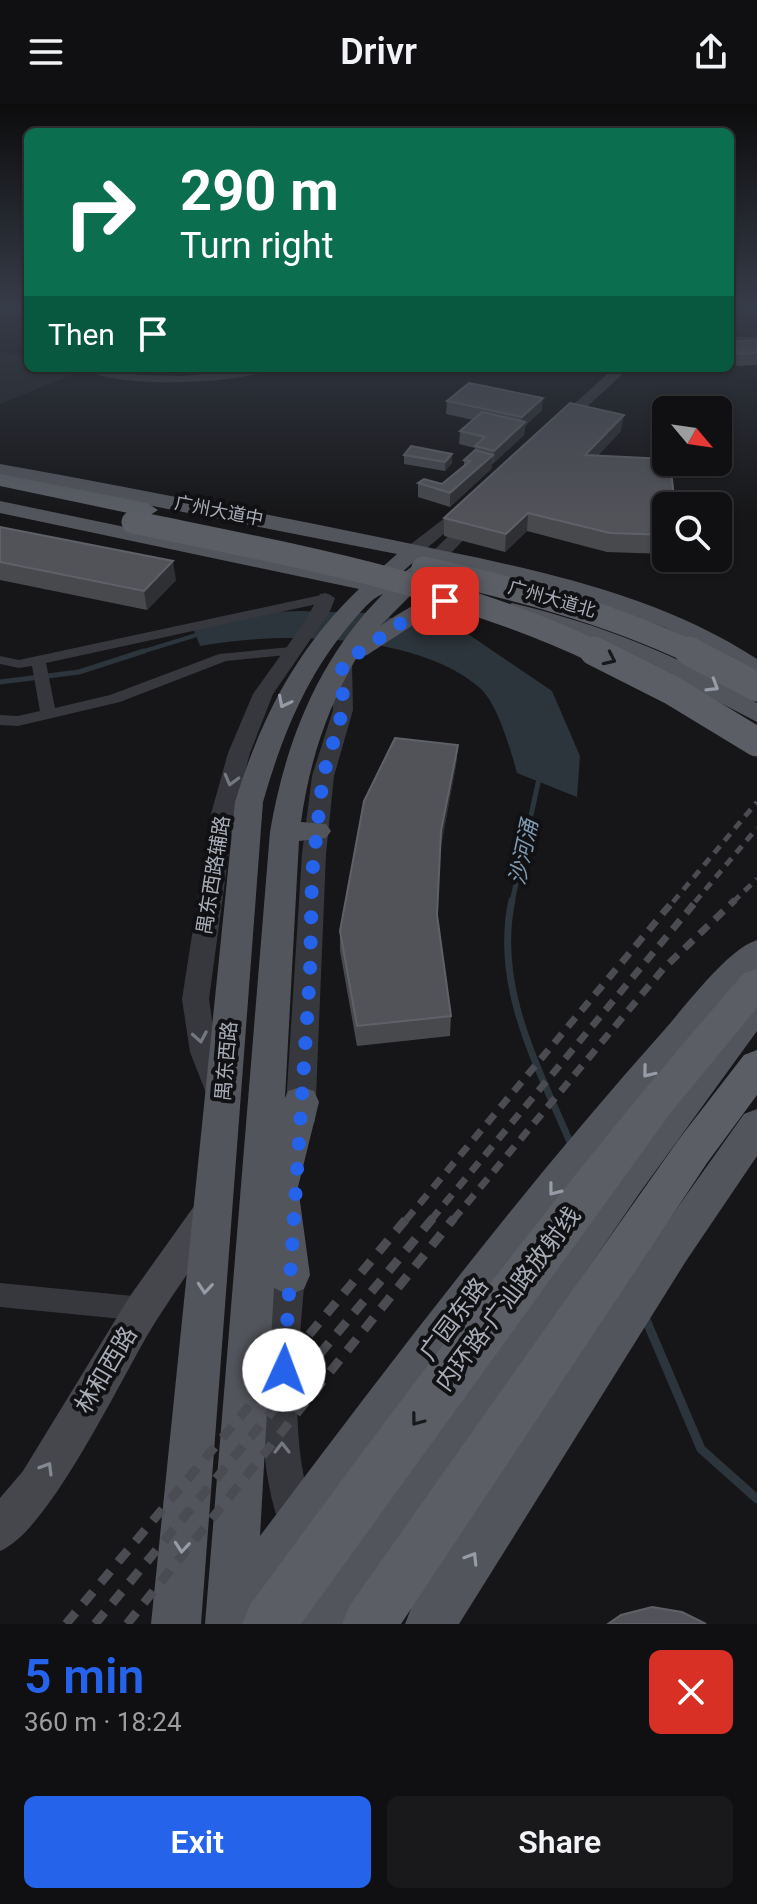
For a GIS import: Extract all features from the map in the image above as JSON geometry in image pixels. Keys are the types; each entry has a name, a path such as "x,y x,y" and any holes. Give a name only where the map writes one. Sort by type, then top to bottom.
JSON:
{"highway":[{"name":"广州大道中","path":"0,480 140,516"},
{"path":"0,494 140,516"},
{"name":"广州大道北","path":"140,516 475,579 572,604 665,638 757,687"},
{"name":"广州大道北","path":"140,516 359,570 486,607 639,673 757,742"},
{"name":"内环路-广汕路放射线","path":"239,1622 390,1455 658,1099 757,983"},
{"path":"369,1624 693,1151 757,1066"}],"main road":[{"name":"广州大道中","path":"0,470 437,557"},
{"path":"0,507 287,568 310,578 326,598 334,640 455,599"},
{"name":"禺东西路","path":"239,1622 285,1101 275,1022 285,832 295,769 334,640 372,586 413,551"},
{"name":"禺东西路","path":"176,1624 233,984 231,841 249,802 273,726 299,674 334,640 400,590 437,557"},
{"name":"广州大道北","path":"437,557 646,613 702,636 757,670"},
{"name":"广州大道北","path":"287,568 528,614 629,645 713,685 757,714"},
{"path":"285,832 316,831"},
{"name":"广园东路","path":"239,1622 298,1523 448,1327 667,1049 757,952"},
{"path":"233,984 277,983"},
{"path":"314,1624 507,1367 617,1210 715,1057 757,1007"},
{"path":"229,1025 275,1022"},
{"path":"617,1210 757,1034"},
{"path":"272,1274 285,1101"},
{"path":"430,1624 672,1248 757,1125"},
{"name":"林和西路","path":"0,1530 37,1485 143,1309 212,1209"},
{"path":"351,1624 507,1367"}],"street":[{"path":"118,376 135,379 214,376"},
{"path":"578,415 615,376"},
{"path":"550,440 627,376"},
{"path":"413,551 483,502 437,557"},
{"path":"0,660 19,664 38,662 326,598"},
{"path":"0,720 18,721 47,709 115,699 224,657 334,640 343,710 323,776 285,1101"},
{"name":"禺东西路辅路","path":"222,1099 204,1057 195,1004 231,841 243,739 271,677 334,640"},
{"path":"38,662 47,709"},
{"path":"272,1274 281,1451 288,1505 298,1523"},
{"path":"0,1295 143,1309"}],"shaded area":[{"path":"0,376 68,376 0,404"},
{"path":"271,612 366,613 465,632 552,691 580,756 577,797 517,773 503,729 487,696 455,670 386,647 346,641 268,639 200,646 193,628"}],"building":[{"path":"469,383 543,398 522,417 447,401"},
{"path":"570,403 624,415 585,455 652,458 652,476 672,476 673,492 652,492 652,534 610,533 528,513 506,534 444,518"},
{"path":"482,412 525,422 494,451 475,446 485,437 460,431"},
{"path":"411,446 452,454 445,462 404,455"},
{"path":"475,450 493,455 450,493 418,483 424,479 442,484 470,461 464,460"},
{"path":"0,527 173,561 144,591 0,562"},
{"path":"395,738 458,745 441,831 437,915 451,1016 357,1026 340,931 364,801"},
{"path":"652,1607 682,1612 706,1624 608,1624 621,1615"}],"waterway":[{"name":"沙河涌","path":"138,653 203,633"},
{"name":"沙河涌","path":"0,682 79,672 144,651"},
{"name":"沙河涌","path":"512,902 540,774"},
{"name":"沙河涌","path":"512,900 508,933 514,996 522,1027 572,1147"},
{"name":"沙河涌","path":"644,1315 701,1449 757,1499"}],"railway":[{"path":"673,902 757,802"},
{"path":"695,902 757,828"},
{"path":"733,902 757,879"},
{"path":"406,1220 674,900"},
{"path":"431,1220 697,900"},
{"path":"453,1220 663,969 735,900"},
{"path":"66,1624 407,1218"},
{"path":"95,1624 433,1218"},
{"path":"127,1624 454,1218"}],"route":[{"path":"284,1370 310,973 312,875 323,776 343,710 342,664 345,658 413,615 445,601"}]}
